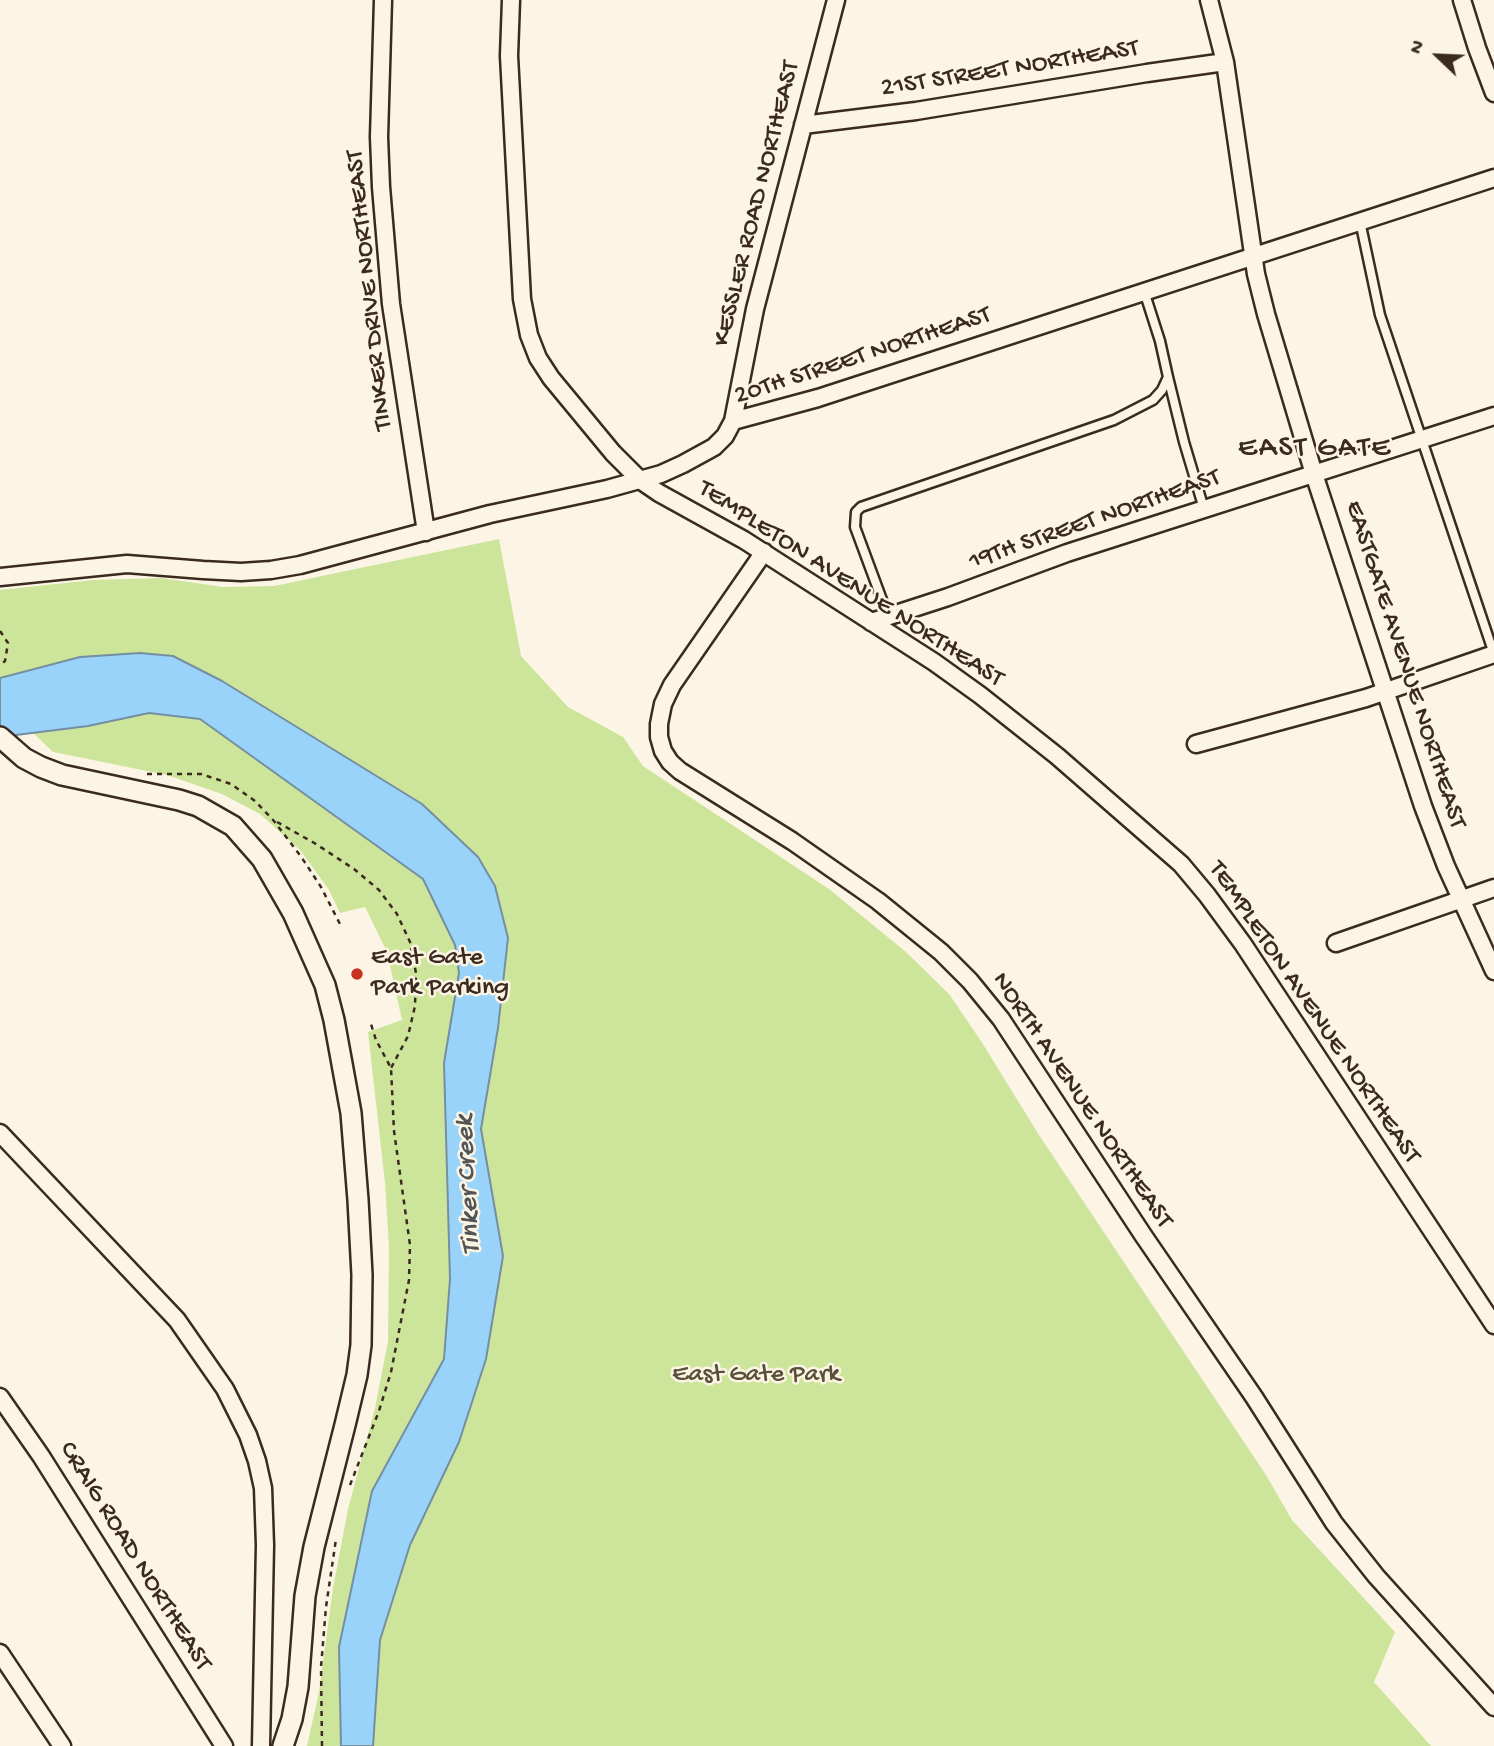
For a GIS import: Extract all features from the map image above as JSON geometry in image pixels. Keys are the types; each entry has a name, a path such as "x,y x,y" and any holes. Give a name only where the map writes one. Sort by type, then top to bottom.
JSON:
{"street":[{"name":"TINKER DRIVE NORTHEAST","path":"383,0 379,137 382,201 391,304 426,532"},
{"name":"TEMPLETON AVENUE NORTHEAST","path":"511,0 509,56 522,299 529,335 538,358 551,378 613,453 640,480 764,552 980,695 1067,764 1181,864 1243,944 1494,1325"},
{"name":"KESSLER ROAD NORTHEAST","path":"733,422 755,309 835,0"},
{"name":"EASTGATE AVENUE NORTHEAST","path":"1209,0 1225,62 1254,256 1266,314 1314,474 1423,806 1494,971"},
{"path":"1462,0 1494,93"},
{"name":"21ST STREET NORTHEAST","path":"803,125 916,111 1225,62"},
{"name":"20TH STREET NORTHEAST","path":"0,577 127,564 241,572 271,570 300,565 490,514 640,480 661,474 714,447 725,436 733,422 818,398 1494,177"},
{"name":"19TH STREET NORTHEAST","path":"871,622 1067,553 1494,416"},
{"name":"NORTH AVENUE NORTHEAST","path":"764,552 721,610 672,685 663,704 659,724 663,751 680,771 792,841 878,901 941,952 970,981 1001,1019 1143,1235 1254,1397 1334,1523 1376,1576 1494,1707"},
{"path":"1196,744 1316,713 1494,654"},
{"path":"3,741 24,758 52,771 179,800 198,806 233,826 262,859 293,913 311,949 331,1008 345,1073 357,1188 362,1275 361,1345 357,1375 314,1547 305,1596 298,1687 283,1746"},
{"path":"1336,943 1494,888"},
{"path":"0,1133 177,1320 225,1389 248,1435 263,1488 264,1511 265,1618 260,1706 261,1746"},
{"name":"CRAIG ROAD NORTHEAST","path":"0,1397 41,1456 224,1746"},
{"path":"0,1653 62,1746"}],"lane":[{"path":"1360,222 1380,315 1494,654"},
{"path":"1144,291 1204,509"},
{"path":"888,616 855,527 854,519 861,507 1114,420 1153,400 1168,377"}],"path":[{"path":"0,631 8,643 5,661 0,665"},
{"path":"274,821 354,869 379,890 397,914 410,942 416,973 415,1006 408,1036 391,1068"}],"green space":[{"name":"East Gate Park","path":"499,539 521,656 568,707 623,737 643,766 829,889 906,952 949,994 1039,1135 1266,1475 1292,1520 1395,1632 1374,1682 1431,1746 307,1746 319,1692 333,1588 348,1509 375,1408 388,1341 389,1248 385,1183 368,1032 402,1020 387,952 365,907 340,913 329,890 300,850 260,814 222,794 167,775 53,752 0,701 0,590 93,580 161,578 223,587 274,586"}],"water":[{"name":"Tinker Creek","path":"140,653 173,656 222,681 422,804 478,857 495,886 508,938 498,1028 481,1129 503,1256 486,1359 459,1442 410,1545 380,1640 373,1746 341,1746 339,1647 372,1491 444,1359 450,1279 444,1063 459,973 455,945 423,879 200,719 149,713 88,726 0,737 0,678 80,657"}],"place":[{"name":"East Gate Park Parking","path":"357,974"}],"district":[{"name":"EAST GATE","path":"1315,450"}]}
